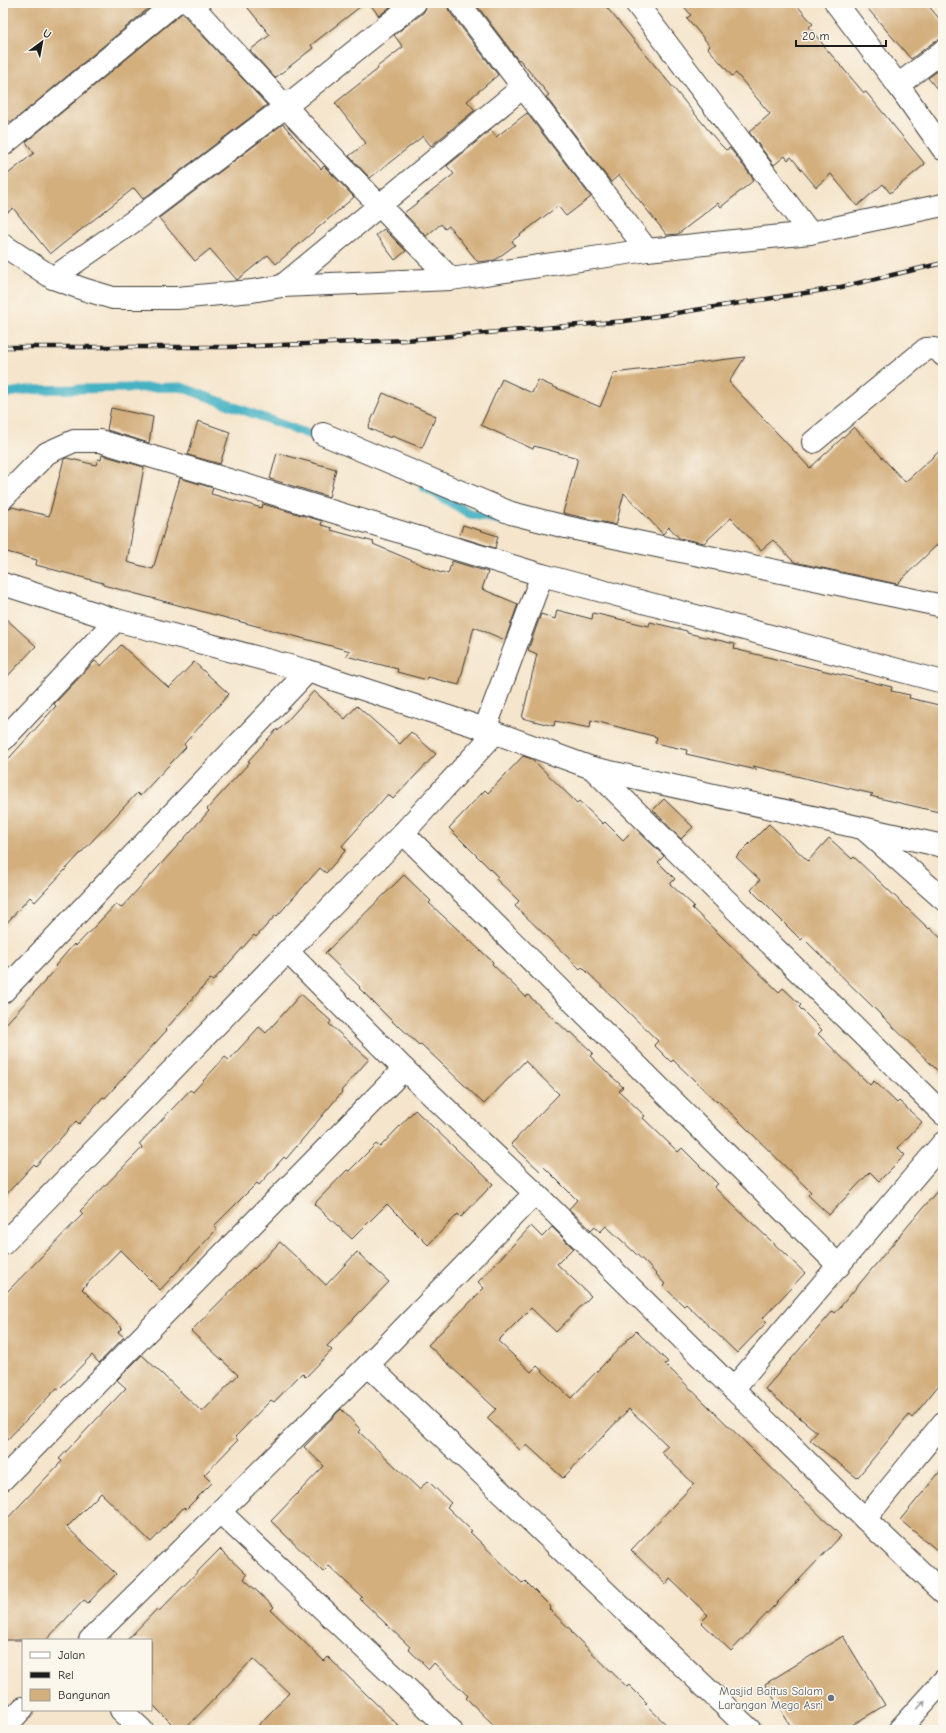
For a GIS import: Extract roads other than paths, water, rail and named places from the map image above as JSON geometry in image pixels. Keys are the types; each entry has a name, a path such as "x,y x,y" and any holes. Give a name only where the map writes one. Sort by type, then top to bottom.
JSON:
{"street":[{"path":"3,144 175,3"},
{"path":"190,3 285,107 451,279"},
{"path":"53,278 141,216 285,107 415,3"},
{"path":"460,3 647,250"},
{"path":"636,3 810,233"},
{"path":"836,3 898,85 943,149"},
{"path":"898,85 943,50"},
{"path":"282,286 378,205 523,87"},
{"path":"3,245 53,278 83,290 113,298 177,298 252,291 282,286 451,279 647,250 810,233 943,205"},
{"path":"813,442 926,349 932,348 938,350 943,355"},
{"path":"323,434 511,513 574,529 943,606"},
{"path":"3,498 47,453 74,441 100,441 542,575 943,682"},
{"path":"3,1244 402,833 490,731 542,575"},
{"path":"3,584 116,620 308,671 490,731 592,768 943,846"},
{"path":"3,740 116,620"},
{"path":"3,992 308,671"},
{"path":"592,768 943,1114"},
{"path":"862,828 943,898"},
{"path":"402,833 839,1266"},
{"path":"287,950 404,1069 535,1193 733,1390 943,1593"},
{"path":"3,1479 404,1069"},
{"path":"733,1390 943,1143"},
{"path":"91,1639 368,1365 535,1193"},
{"path":"368,1365 750,1730"},
{"path":"865,1519 943,1423"},
{"path":"220,1512 451,1730"},
{"path":"899,1730 943,1681"},
{"path":"3,1729 22,1709"},
{"path":"122,1711 142,1730"}],"waterway":[{"path":"3,394 26,390 181,387 324,440"},
{"path":"424,487 470,514 509,522"}],"railway":[{"path":"3,347 227,347 406,340 625,321 837,288 943,263"}],"place":[{"name":"Masjid Baitus Salam Larangan Mega Asri","path":"831,1698"}]}
